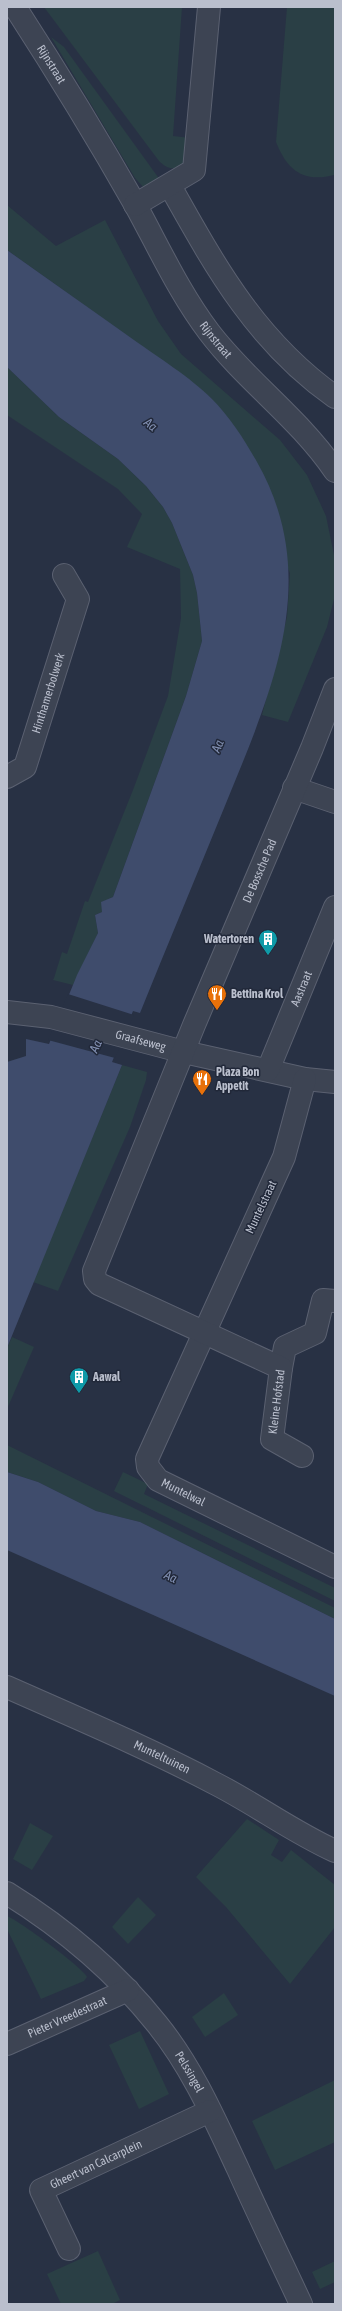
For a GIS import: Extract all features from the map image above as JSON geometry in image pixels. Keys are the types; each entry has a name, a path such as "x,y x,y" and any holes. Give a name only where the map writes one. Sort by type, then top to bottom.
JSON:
{"street":[{"name":"Rijnstraat","path":"15,7 86,120 188,300 209,332 235,362 331,457"},
{"path":"135,205 170,186 194,170 196,163 209,7"},
{"path":"170,186 230,288 286,356 318,384 335,396"},
{"name":"Hinthamerbolwerk","path":"7,777 25,767 78,599 64,575"},
{"name":"De Bossche Pad","path":"184,1052 312,748 335,689"},
{"path":"294,788 335,802"},
{"name":"Aastraat","path":"268,1070 335,908"},
{"name":"Graafseweg","path":"7,997 50,1017"},
{"name":"Graafseweg","path":"7,1012 50,1017 184,1052 304,1078 335,1082"},
{"path":"184,1052 94,1271 95,1279 99,1284 204,1332"},
{"name":"Muntelstraat","path":"204,1332 284,1157 304,1078"},
{"path":"281,1368 285,1347 315,1334 323,1300 335,1302"},
{"name":"Kleine Hofstad","path":"204,1332 281,1368 272,1439 302,1456"},
{"name":"Muntelwal","path":"204,1332 149,1452 148,1467 158,1480 335,1566"},
{"name":"Munteltuinen","path":"7,1687 170,1760 218,1784 309,1840 335,1862"},
{"name":"Munteltuinen","path":"309,1840 335,1851"},
{"name":"Pelssingel","path":"7,1893 50,1920 88,1951 128,1990 158,2025 210,2111 300,2304"},
{"name":"Pieter Vreedestraat","path":"7,2044 128,1990"},
{"name":"Gheert van Calcarplein","path":"69,2249 41,2190 210,2111"}],"green space":[{"path":"44,7 182,7 173,136 191,138 188,162 176,168 170,168 166,167 159,161"},
{"path":"287,7 335,7 334,175 313,177 298,172 285,160 276,142"},
{"path":"51,37 64,47 163,184 145,189 135,178"},
{"path":"7,205 56,246 105,220 158,321 181,354 280,440 307,475 326,516 334,555 335,595 327,627 288,722 262,715 287,617 290,573 211,398 153,354 7,250"},
{"path":"7,367 59,417 118,459 146,486 163,507 172,523 193,575 197,593 202,641 186,696 113,897 102,902 102,912 95,915 98,933 73,985 53,980 62,952 67,954 85,901 88,902 133,790 168,696 181,618 180,569 127,547 142,514 118,489 7,415"},
{"path":"122,1065 147,1072 146,1080 130,1127 58,1291 33,1282"},
{"path":"12,1337 34,1347 7,1409 7,1348"},
{"path":"7,1445 335,1608 335,1619 140,1522 96,1511 38,1482 7,1472"},
{"path":"123,1472 148,1484 144,1494 335,1588 335,1601 114,1491"},
{"path":"247,1819 279,1840 271,1855 282,1862 291,1850 335,1885 335,1927 290,1984 226,1907 196,1877"},
{"path":"30,1823 53,1836 32,1870 13,1859"},
{"path":"138,1897 156,1915 128,1944 112,1927"},
{"path":"7,1916 36,1934 74,1964 87,1977 84,1981 41,1999 7,1929"},
{"path":"224,1993 238,2015 205,2037 192,2017"},
{"path":"140,2031 169,2094 139,2109 109,2045"},
{"path":"335,2080 335,2142 275,2170 252,2121"},
{"path":"98,2251 120,2300 112,2304 61,2304 47,2274"},
{"path":"335,2261 335,2282 320,2289 312,2272"}],"water":[{"name":"Aa","path":"7,250 184,375 203,390 224,413 242,437 257,462 277,507 287,551 288,595 283,639 272,683 257,726 140,1013 133,1011 112,1062 122,1065 7,1348 7,1062 26,1056 26,1039 49,1044 77,975 98,933 95,915 102,912 101,902 113,897 186,696 202,641 197,593 193,575 172,523 163,507 146,486 118,459 59,417 7,367"},
{"name":"Aa","path":"7,1472 38,1482 96,1511 140,1522 335,1619 335,1696 7,1550"}],"pier":[{"path":"68,994 134,1015 115,1058 48,1040"}],"place":[{"name":"Watertoren","path":"268,956"},
{"name":"Bettina Krol","path":"217,1011"},
{"name":"Plaza Bon Appetit","path":"202,1096"},
{"name":"Aawal","path":"79,1394"}]}
